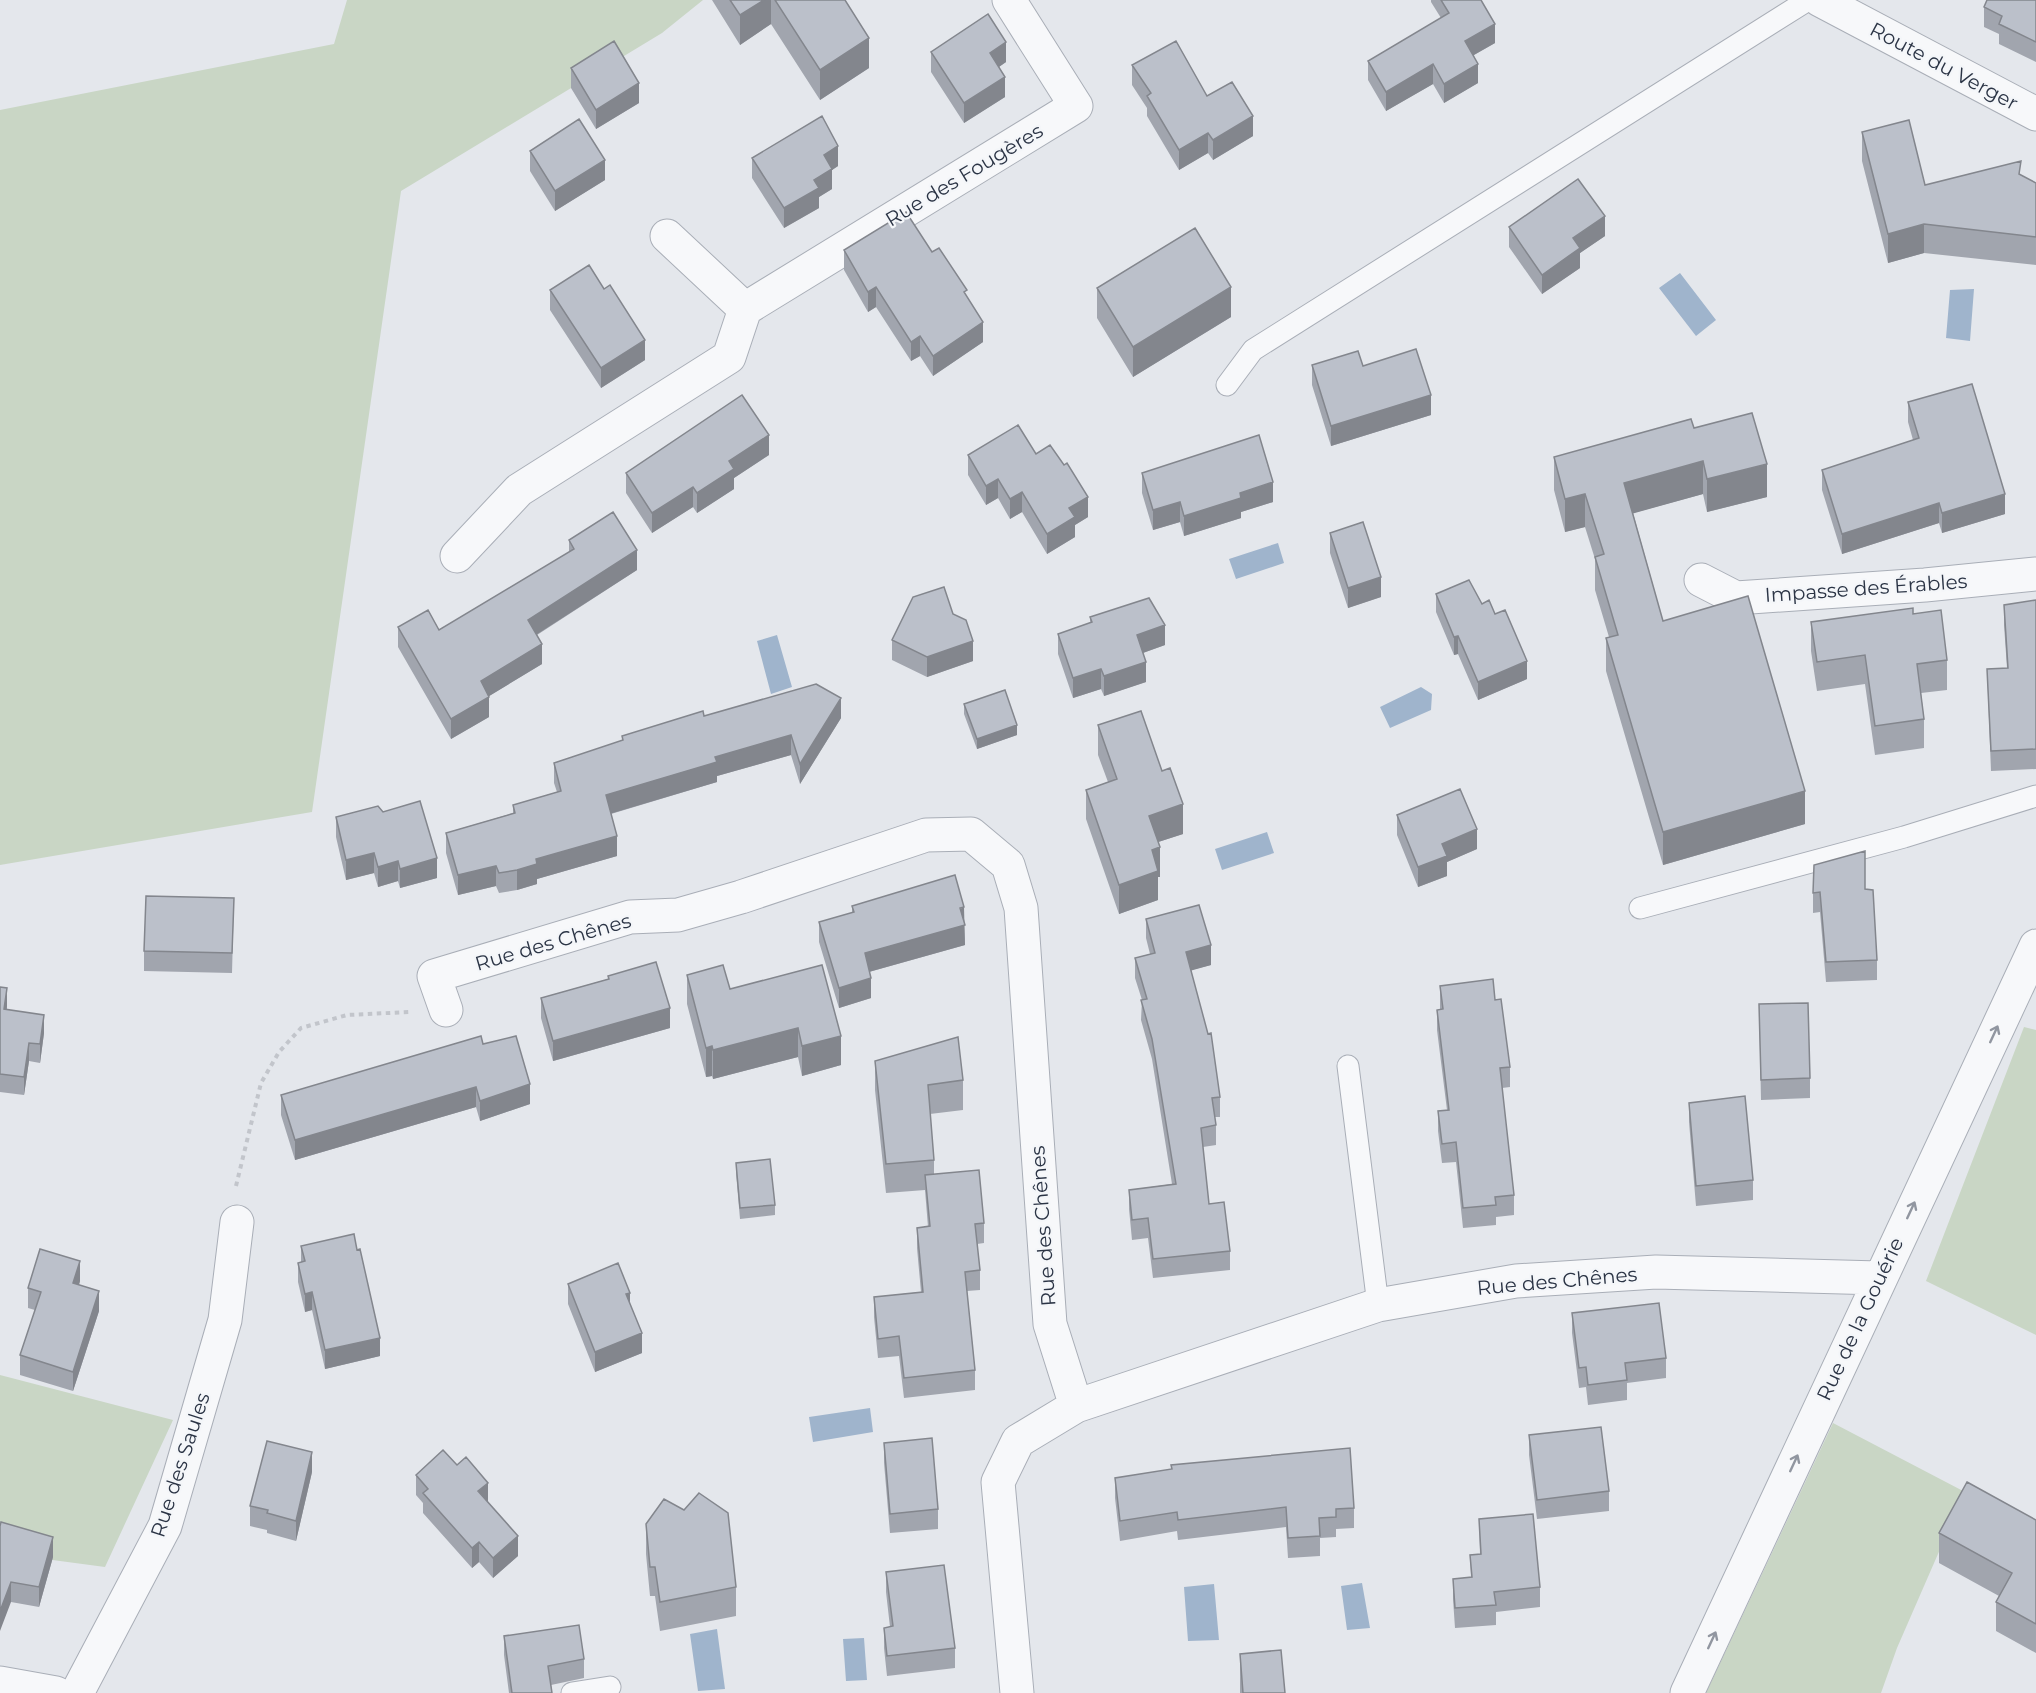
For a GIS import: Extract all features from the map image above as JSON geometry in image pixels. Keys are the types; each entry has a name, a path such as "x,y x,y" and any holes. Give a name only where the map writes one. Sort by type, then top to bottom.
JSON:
{"street":[{"name":"Rue des Fougères","path":"746,309 1076,106 1009,0"},
{"name":"Route du Verger","path":"1820,0 2036,114"},
{"path":"457,556 519,490 729,357 746,309 667,236"},
{"name":"Impasse des Érables","path":"1701,580 1736,598 1925,585 2036,574"},
{"name":"Rue des Chênes","path":"446,1010 434,976 630,917 678,915 741,897 926,835 972,834 1008,865 1021,908 1050,1324 1076,1406 1378,1305 1516,1281 1656,1272 1879,1278"},
{"name":"Rue de la Gouérie","path":"1687,1693 2036,946"},
{"name":"Rue des Saules","path":"77,1693 165,1526 225,1320 237,1222"},
{"path":"1017,1693 998,1482 1018,1441 1076,1406"},
{"path":"0,1683 56,1693"}],"lane":[{"path":"1227,385 1253,350 1808,0"},
{"path":"1640,908 1904,837 2036,796"},
{"path":"1348,1066 1378,1305"},
{"path":"572,1693 609,1687"}],"path":[{"path":"237,1222 232,1198 261,1083 279,1053 301,1028 346,1015 446,1010"}],"green space":[{"path":"347,0 703,0 662,33 401,191 312,812 0,865 0,110 334,44"},
{"path":"2024,1027 2036,1030 2036,1335 1926,1281"},
{"path":"0,1375 173,1420 105,1567 0,1553"},
{"path":"1833,1423 1965,1492 1897,1648 1881,1693 1706,1693"}],"water":[{"path":"1680,273 1716,320 1696,336 1659,288"},
{"path":"1974,289 1970,341 1946,338 1950,290"},
{"path":"1278,543 1284,563 1236,579 1229,559"},
{"path":"777,635 792,687 771,694 757,641"},
{"path":"1421,687 1432,694 1431,710 1390,728 1380,707"},
{"path":"1267,832 1274,853 1222,870 1215,849"},
{"path":"870,1408 873,1432 813,1442 809,1417"},
{"path":"1362,1583 1370,1628 1347,1630 1341,1586"},
{"path":"1214,1584 1219,1640 1188,1641 1184,1587"},
{"path":"717,1629 725,1689 698,1691 690,1634"},
{"path":"864,1638 867,1680 846,1681 843,1639"}],"building":[{"path":"730,0 764,0 740,15"},
{"path":"775,0 845,0 869,38 820,70"},
{"path":"1441,0 1481,0 1495,24 1465,41 1478,64 1444,84 1433,64 1386,92 1368,61 1449,13"},
{"path":"1987,0 2036,0 2036,42 1999,24 2002,16 1984,7"},
{"path":"988,14 1006,42 990,53 1005,77 964,103 931,52"},
{"path":"614,41 639,83 596,110 571,68"},
{"path":"1176,41 1207,96 1232,82 1253,116 1213,140 1208,133 1179,150 1147,96 1151,93 1132,65"},
{"path":"822,116 838,146 824,155 832,169 814,180 819,188 784,208 752,158"},
{"path":"579,119 605,160 555,191 530,151"},
{"path":"1909,120 1925,185 2021,161 2019,174 2036,183 2036,237 1924,224 1888,234 1862,132"},
{"path":"1578,179 1605,216 1573,238 1580,248 1542,275 1509,227"},
{"path":"906,212 932,252 939,248 967,290 964,292 983,322 933,356 920,336 911,342 876,287 868,292 844,250"},
{"path":"1195,228 1231,287 1133,347 1097,288"},
{"path":"589,265 604,289 610,285 645,340 601,368 550,290"},
{"path":"1416,349 1431,395 1331,426 1312,365 1358,351 1363,366"},
{"path":"1972,384 2005,494 1942,513 1939,503 1842,534 1822,470 1919,438 1908,402"},
{"path":"742,395 769,435 729,461 734,469 697,493 693,487 652,513 626,473"},
{"path":"1752,413 1767,464 1707,479 1703,461 1624,483 1663,621 1748,596 1805,791 1663,832 1606,638 1618,635 1595,557 1604,554 1585,494 1565,499 1554,457 1691,419 1694,428"},
{"path":"1018,425 1036,454 1050,445 1064,465 1067,463 1088,497 1069,508 1075,517 1047,534 1022,492 1010,499 998,479 986,486 968,455"},
{"path":"1259,435 1273,482 1240,493 1241,498 1184,516 1180,502 1153,510 1142,473"},
{"path":"613,512 637,550 528,620 542,644 481,681 489,697 451,719 398,627 428,610 439,630 574,549 569,540"},
{"path":"1363,522 1381,577 1348,588 1330,533"},
{"path":"1469,580 1482,604 1489,600 1495,614 1505,610 1527,661 1478,682 1458,636 1454,637 1436,594"},
{"path":"944,587 953,614 966,620 973,641 927,657 892,640 913,597"},
{"path":"1149,598 1165,625 1137,635 1146,662 1104,676 1101,669 1073,678 1058,634 1092,622 1090,617"},
{"path":"2036,600 2036,749 1991,751 1987,669 2008,668 2004,605"},
{"path":"1913,608 1913,614 1941,610 1947,660 1917,664 1924,719 1875,726 1865,655 1817,662 1811,622"},
{"path":"816,684 841,698 800,764 791,735 715,757 717,762 606,795 617,836 536,859 537,864 517,870 499,873 496,866 458,875 446,833 515,813 513,805 561,791 554,763 623,740 622,736 703,711 704,716"},
{"path":"1005,690 1017,725 977,739 964,704"},
{"path":"1141,711 1162,771 1170,768 1183,804 1149,816 1160,847 1152,850 1158,871 1119,885 1086,790 1117,779 1098,725"},
{"path":"1460,789 1477,829 1442,844 1447,856 1418,867 1397,815"},
{"path":"420,801 437,858 400,869 398,861 378,867 374,853 346,860 336,817 378,806 383,812"},
{"path":"1865,851 1865,889 1873,890 1877,960 1826,962 1820,892 1813,893 1814,865"},
{"path":"955,875 964,907 960,908 965,925 865,953 871,978 839,988 819,922 854,912 852,906"},
{"path":"146,896 234,898 232,953 144,951"},
{"path":"1199,905 1211,945 1186,952 1208,1034 1211,1033 1220,1097 1212,1098 1216,1125 1201,1128 1209,1204 1224,1202 1230,1251 1153,1259 1148,1218 1132,1220 1129,1190 1176,1184 1152,1039 1141,1000 1147,999 1135,958 1155,953 1146,919"},
{"path":"656,962 670,1008 553,1041 541,998 609,979 608,976"},
{"path":"723,965 730,989 822,965 841,1036 802,1046 798,1028 713,1050 712,1046 706,1048 687,975"},
{"path":"1493,979 1495,1000 1501,999 1510,1067 1500,1068 1514,1195 1495,1197 1496,1205 1463,1208 1456,1142 1442,1144 1438,1111 1449,1110 1437,1010 1443,1009 1440,986"},
{"path":"0,987 7,988 4,1009 44,1015 40,1044 29,1043 24,1077 0,1074"},
{"path":"1808,1003 1810,1078 1761,1080 1759,1004"},
{"path":"481,1036 483,1044 516,1036 530,1084 480,1101 476,1087 295,1140 281,1095"},
{"path":"958,1037 963,1080 928,1085 934,1160 886,1164 875,1061"},
{"path":"1745,1096 1753,1180 1696,1186 1689,1103"},
{"path":"770,1159 775,1205 740,1208 736,1163"},
{"path":"979,1170 984,1223 975,1224 980,1270 965,1272 975,1370 904,1378 899,1336 878,1339 874,1297 923,1292 917,1228 930,1226 925,1175"},
{"path":"354,1234 357,1250 360,1249 380,1338 325,1350 312,1292 305,1294 298,1263 305,1261 301,1246"},
{"path":"40,1249 80,1261 73,1283 99,1291 73,1372 20,1355 41,1292 28,1288"},
{"path":"618,1263 630,1293 626,1294 642,1333 595,1352 568,1284"},
{"path":"1659,1303 1666,1358 1625,1363 1627,1380 1588,1385 1586,1367 1579,1368 1572,1313"},
{"path":"1601,1427 1609,1491 1537,1500 1529,1435"},
{"path":"932,1438 938,1509 890,1514 884,1443"},
{"path":"267,1441 312,1452 296,1521 250,1506"},
{"path":"1350,1448 1354,1508 1336,1509 1336,1517 1319,1518 1320,1536 1288,1538 1286,1507 1178,1520 1177,1512 1120,1521 1115,1478 1172,1469 1171,1465"},
{"path":"443,1450 457,1465 466,1457 488,1483 478,1491 518,1536 493,1558 479,1542 472,1548 423,1493 428,1489 416,1475"},
{"path":"1967,1482 2036,1520 2036,1624 1996,1602 2012,1573 1939,1533"},
{"path":"699,1493 728,1513 736,1587 660,1602 655,1567 650,1567 646,1524 664,1499 684,1510"},
{"path":"1533,1514 1540,1587 1494,1592 1496,1605 1455,1608 1453,1579 1472,1577 1470,1555 1481,1554 1479,1519"},
{"path":"1,1522 53,1537 39,1587 11,1582 0,1611 0,1526"},
{"path":"944,1565 955,1648 887,1656 884,1628 893,1626 886,1572"},
{"path":"579,1625 584,1659 548,1666 552,1693 512,1693 504,1636"},
{"path":"1281,1650 1285,1693 1243,1693 1240,1654"}]}
